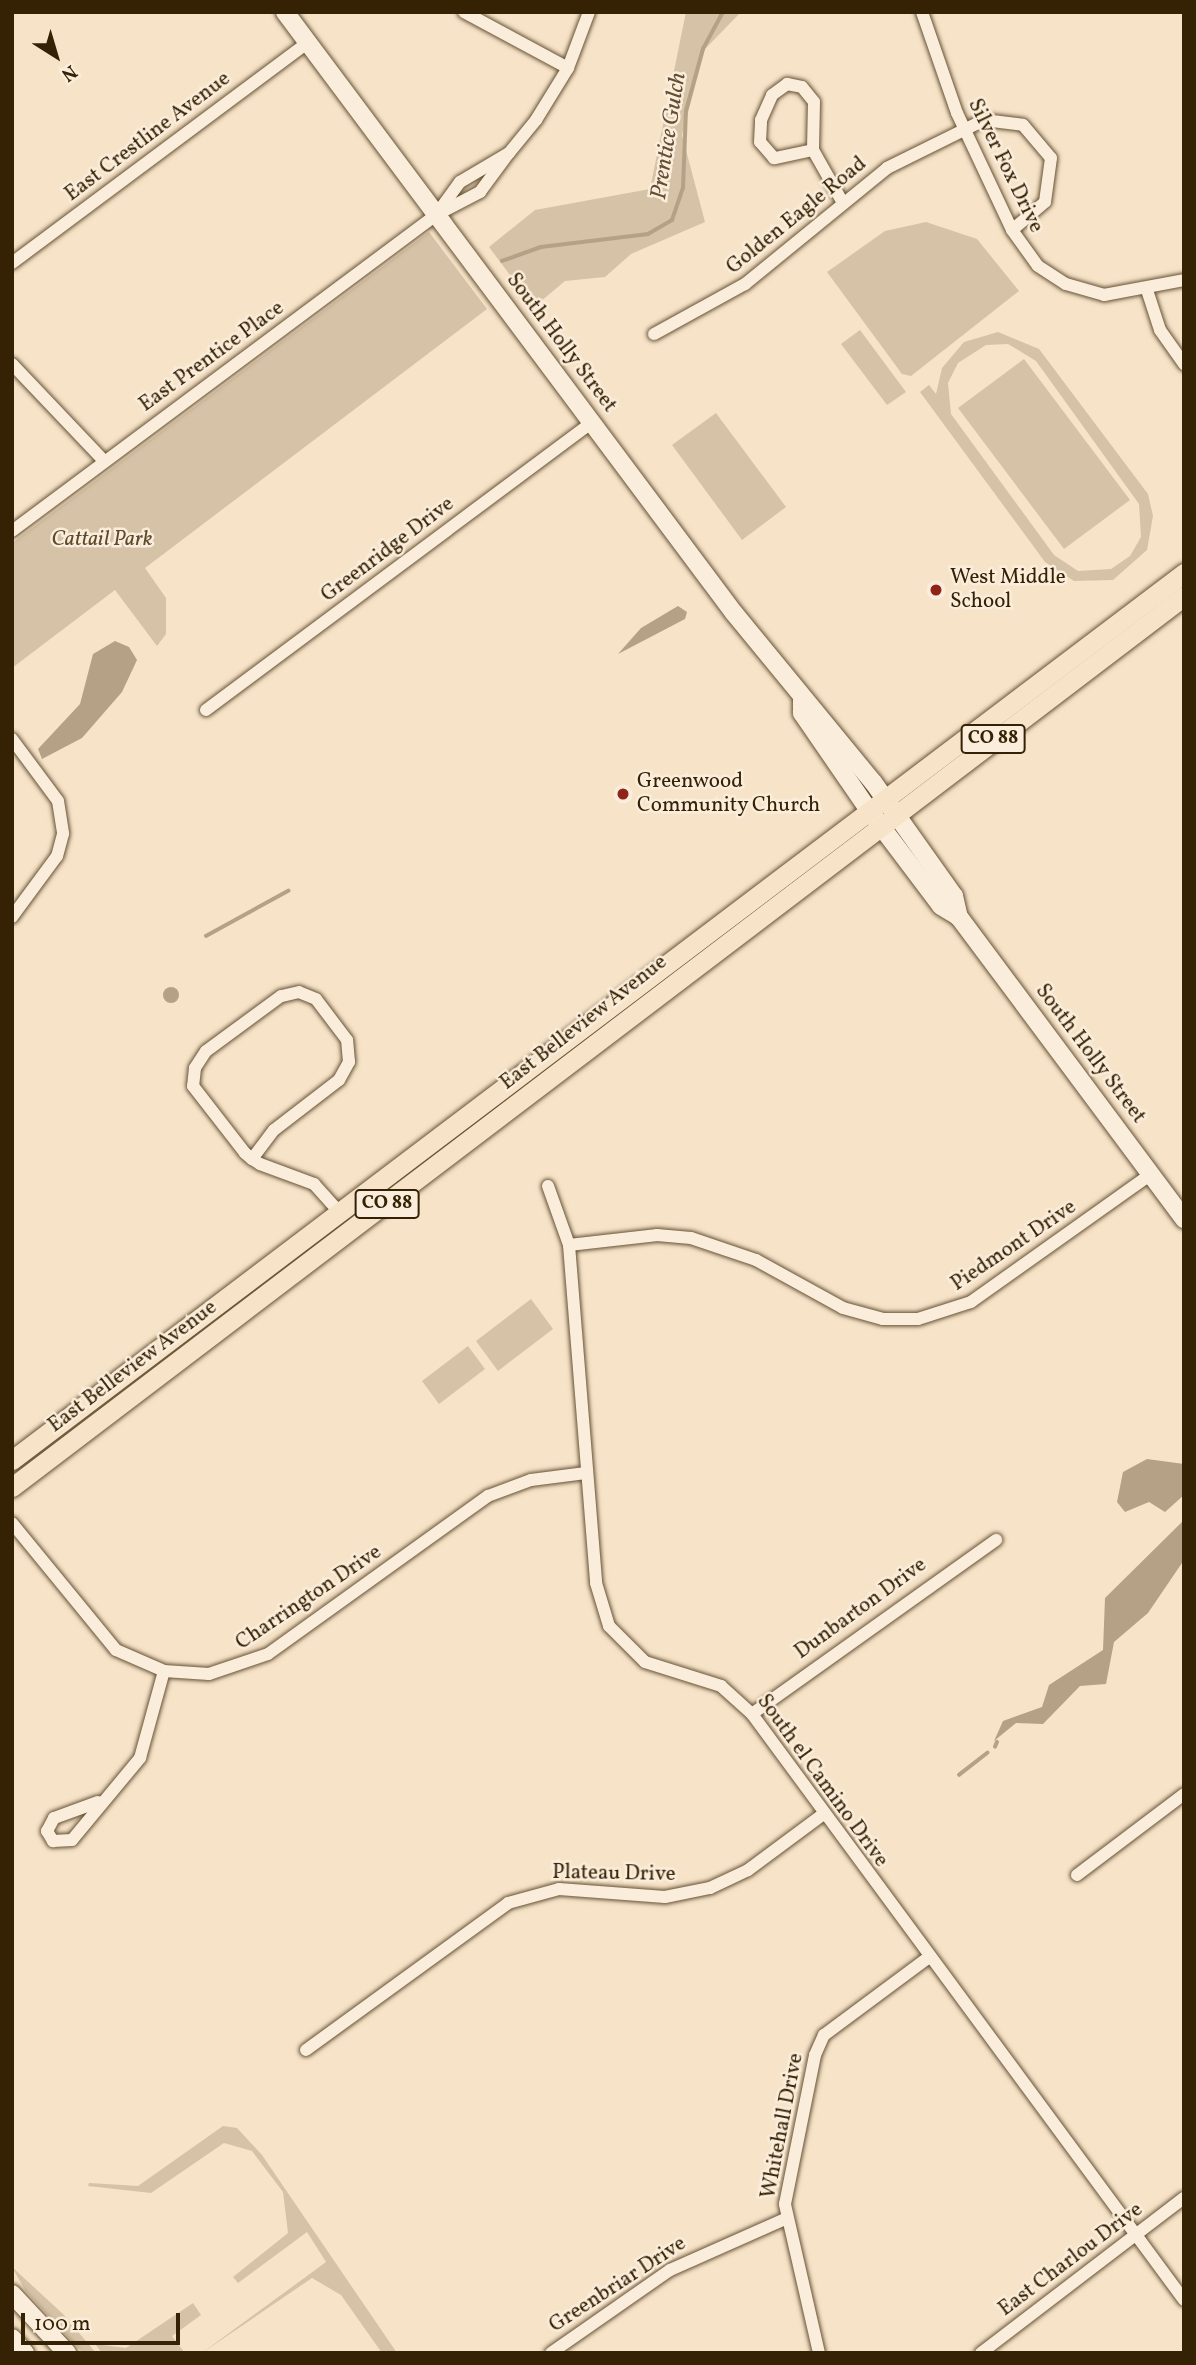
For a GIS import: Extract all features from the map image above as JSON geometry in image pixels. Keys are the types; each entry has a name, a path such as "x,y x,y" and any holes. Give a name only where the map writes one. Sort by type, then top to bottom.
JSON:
{"main road":[{"name":"East Belleview Avenue","path":"12,1487 1184,573"},
{"name":"East Belleview Avenue","path":"12,1460 882,811 1184,596"}],"street":[{"name":"South Holly Street","path":"285,12 802,700 802,713 954,896 959,917 1184,1219"},
{"path":"464,12 568,68"},
{"path":"436,215 480,192 568,68 589,12"},
{"name":"Silver Fox Drive","path":"922,12 964,128 1012,230 1038,266 1066,284 1104,295 1147,290 1184,280"},
{"name":"East Crestline Avenue","path":"12,263 307,42"},
{"path":"813,150 782,159 764,151 761,120 781,86 793,84 810,93 813,150 843,203"},
{"name":"Golden Eagle Road","path":"654,334 745,284 843,203 907,156 964,128 1005,119 1036,133 1046,147 1051,189 1037,212 1012,230"},
{"path":"436,215 460,182 509,153"},
{"name":"East Prentice Place","path":"12,531 436,215"},
{"path":"1147,290 1160,330 1184,364"},
{"path":"12,364 104,461"},
{"name":"Greenridge Drive","path":"206,710 592,422"},
{"path":"12,739 58,801 63,834 57,856 12,916"},
{"path":"252,1159 274,1130 339,1080 349,1062 347,1040 316,999 299,992 281,996 206,1051 195,1068 195,1091 252,1159 314,1184 341,1214"},
{"name":"Piedmont Drive","path":"569,1245 657,1235 691,1238 756,1260 843,1308 883,1319 918,1319 971,1302 1151,1174"},
{"name":"South el Camino Drive","path":"548,1186 569,1245 598,1599 614,1633 645,1662 721,1686 752,1714 822,1815 1184,2300"},
{"name":"Charrington Drive","path":"12,1523 103,1639 164,1671 209,1674 251,1663 488,1496 531,1480 586,1473"},
{"name":"Dunbarton Drive","path":"752,1714 996,1540"},
{"path":"98,1802 146,1746 164,1671"},
{"path":"1077,1875 1184,1794"},
{"name":"Plateau Drive","path":"306,2050 508,1903 559,1889 665,1897 701,1891 748,1870 822,1815"},
{"name":"Whitehall Drive","path":"818,2353 785,2219 792,2156 824,2035 929,1957"},
{"name":"East Charlou Drive","path":"981,2353 1184,2198"},
{"name":"Greenbriar Drive","path":"551,2353 670,2270 785,2219"},
{"path":"12,2294 67,2353"},
{"path":"12,2338 26,2353"}],"green space":[{"name":"Prentice Gulch","path":"686,12 741,12 705,49 682,135 705,222 631,254 605,277 565,281 534,307 489,247 535,210 650,189"},
{"path":"926,222 977,239 1019,291 911,376 902,374 827,272 885,231"},
{"name":"Cattail Park","path":"429,232 487,309 145,568 166,598 166,634 157,646 115,590 12,668 12,543"},
{"path":"860,330 906,392 887,405 841,344"},
{"path":"998,332 1039,349 1148,494 1153,516 1147,550 1113,580 1074,581 1045,562 920,392 929,385 936,394 942,368 964,342","holes":["1008,344 1036,361 1139,504 1141,537 1130,556 1111,569 1078,571 1054,555 951,414 948,383 958,363 986,345"]},
{"path":"1024,359 1130,500 1064,549 958,408"},
{"path":"716,413 786,507 742,540 672,445"},
{"path":"531,1299 553,1329 498,1371 476,1341"},
{"path":"468,1346 485,1369 439,1404 422,1381"},
{"path":"223,2126 237,2128 262,2155 397,2353 382,2353 341,2295 312,2278 202,2353 326,2262 307,2232 238,2283 233,2277 288,2233 283,2192 252,2151 224,2143 151,2193 88,2186 89,2183 138,2186"},
{"path":"12,2267 63,2314 96,2353 83,2353 25,2290"},
{"path":"193,2303 201,2315 172,2336 184,2352 193,2353 102,2353 95,2344 126,2348"}],"shaded area":[{"path":"678,606 687,612 685,619 618,654 641,628"},
{"path":"115,641 129,647 137,660 122,692 82,738 42,759 38,749 80,704 93,654"},
{"path":"171,987 177,989 177,1001 171,1003 165,1001 163,995 165,989"},
{"path":"1147,1459 1184,1464 1184,1495 1165,1512 1149,1502 1125,1512 1117,1502 1123,1472"},
{"path":"1184,1520 1184,1560 1148,1613 1114,1642 1106,1684 1080,1686 1043,1724 1016,1723 994,1741 1003,1721 1042,1707 1049,1685 1103,1650 1105,1598"}],"waterway":[{"name":"Prentice Gulch","path":"502,261 541,247 648,234 672,220 683,188 686,111 703,49 723,12"},
{"path":"206,936 288,891"},
{"path":"995,1747 997,1742"},
{"path":"959,1775 987,1753"}],"place":[{"name":"West Middle School","path":"936,590"},
{"name":"Greenwood Community Church","path":"623,794"}]}
